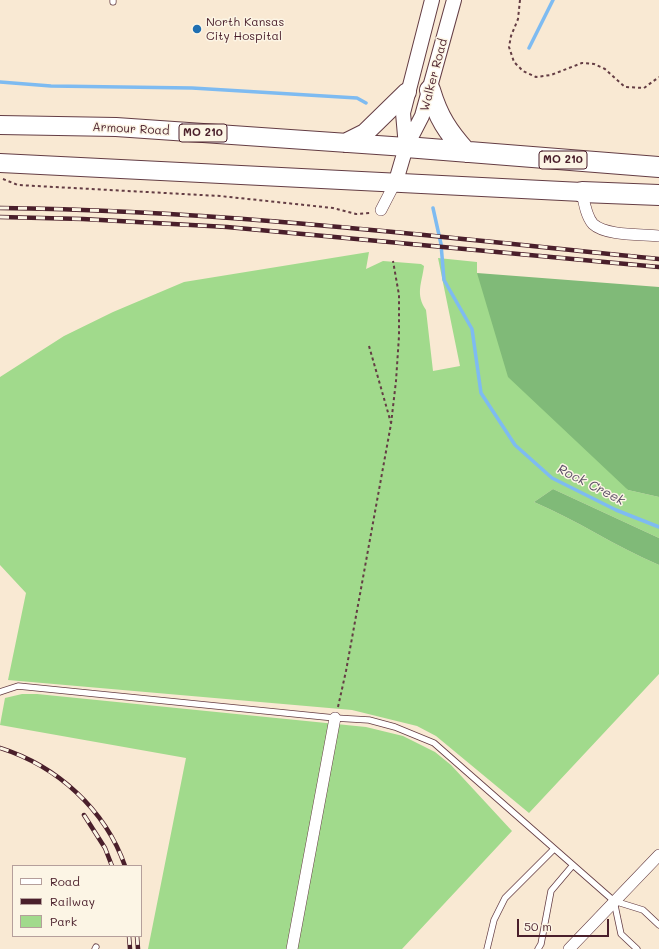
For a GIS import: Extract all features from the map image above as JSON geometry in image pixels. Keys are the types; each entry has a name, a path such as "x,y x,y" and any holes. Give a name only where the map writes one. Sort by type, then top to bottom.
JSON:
{"highway":[{"path":"430,90 436,111 448,132 466,152"},
{"path":"345,143 365,133 407,92"},
{"name":"Armour Road","path":"0,124 116,127 406,147"},
{"name":"MO 210","path":"406,147 659,167"},
{"path":"0,163 396,181 659,195"}],"street":[{"name":"Walker Road","path":"406,147 403,113 407,92 432,0"},
{"name":"Walker Road","path":"396,181 406,147 422,116 454,0"},
{"path":"381,210 396,181"},
{"path":"582,192 586,211 592,223 604,231 659,236"},
{"path":"292,949 335,718"},
{"path":"569,949 659,855"}],"lane":[{"path":"0,692 18,686 335,718 369,720 395,727 434,744 614,901 643,910 659,925"},
{"path":"487,949 494,920 505,898 554,849"},
{"path":"538,949 541,944 550,891 573,865"},
{"path":"614,901 621,934 637,949"}],"path":[{"path":"520,0 518,19 511,36 509,47 514,62 523,71 536,77 551,75 582,63 594,64 605,69 625,87 644,88 659,77"},
{"path":"0,178 18,185 220,196 333,208 356,214 381,210"},
{"path":"335,718 346,671 391,424 399,336 399,295 392,261"},
{"path":"369,346 391,424"}],"green space":[{"path":"369,252 366,269 383,261 421,264 424,266 420,294 426,310 433,371 460,366 438,258 477,262 477,273 628,490 659,497 659,538 553,489 534,502 659,565 659,674 529,813 436,736 417,726 352,710 8,680 26,593 0,565 0,377 64,336 113,312 184,282"},
{"path":"477,273 659,287 659,497 628,490 508,377"},
{"path":"553,489 659,538 659,565 534,502"},
{"path":"22,694 37,694 366,727 403,736 435,752 451,765 512,831 402,949 148,949 186,758 0,725 5,698"}],"waterway":[{"name":"Rock Creek","path":"529,48 553,0"},
{"path":"0,82 51,86 192,88 357,98 366,103"},
{"name":"Rock Creek","path":"433,208 441,244 444,280 472,329 481,393 515,445 552,478 616,510 659,527"}],"railway":[{"path":"0,208 82,210 247,219 659,259"},
{"path":"0,217 83,219 227,227 659,267"},
{"path":"0,748 41,766 76,792 92,808 105,826 116,845 125,865"},
{"path":"84,815 105,848 112,865"},
{"path":"129,937 130,949"},
{"path":"137,937 138,949"}],"place":[{"name":"North Kansas City Hospital","path":"197,29"}]}
